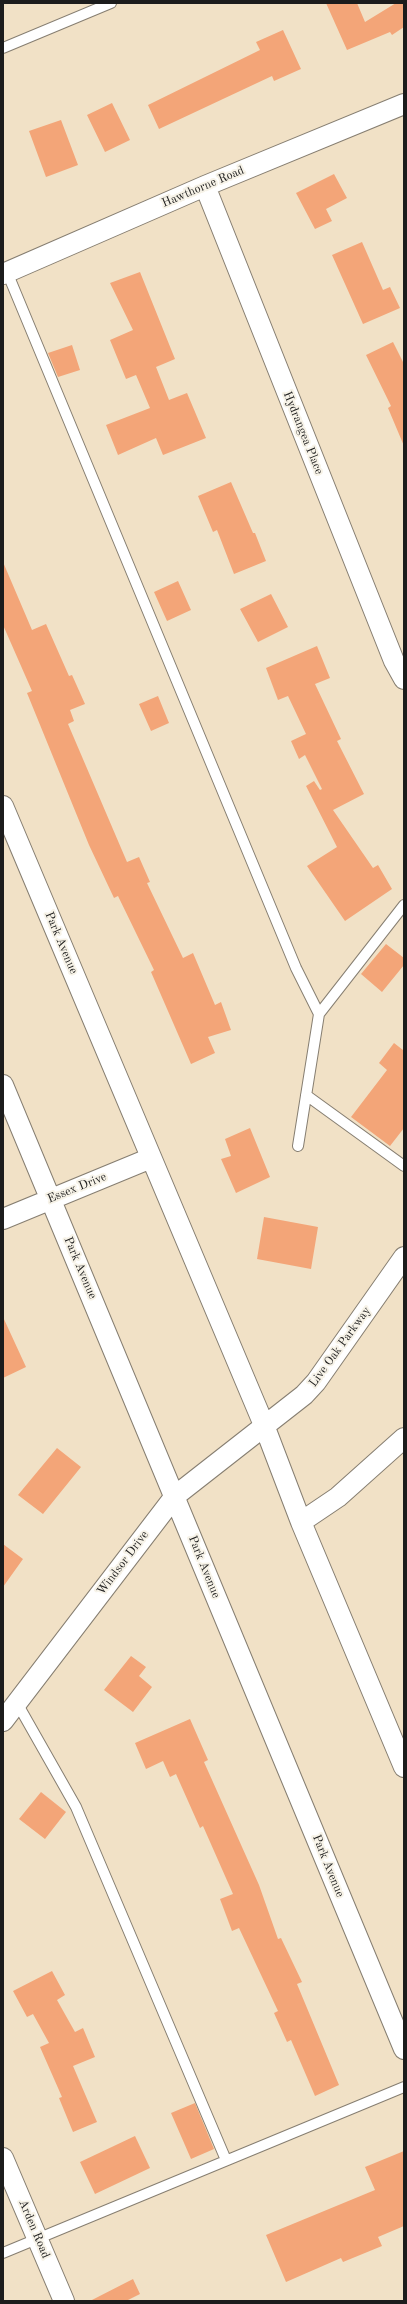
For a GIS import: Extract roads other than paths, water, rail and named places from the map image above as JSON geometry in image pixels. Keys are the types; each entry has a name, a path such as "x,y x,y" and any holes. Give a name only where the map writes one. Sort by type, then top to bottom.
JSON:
{"street":[{"name":"Hawthorne Road","path":"5,273 205,186 404,104"},
{"name":"Hydrangea Place","path":"205,186 394,661 404,679"},
{"name":"Park Avenue","path":"3,806 264,1425 302,1522 404,1767"},
{"name":"Park Avenue","path":"3,1085 404,2049"},
{"name":"Essex Drive","path":"3,1219 50,1198 151,1158"},
{"name":"Live Oak Parkway","path":"264,1425 304,1395 316,1382 404,1257"},
{"name":"Windsor Drive","path":"3,1721 175,1496 264,1425"},
{"path":"302,1522 338,1497 404,1438"},
{"name":"Arden Road","path":"3,2158 64,2301"}],"lane":[{"path":"3,48 111,3"},
{"path":"5,273 292,961 319,1014"},
{"path":"298,1146 319,1014 404,905"},
{"path":"306,1095 404,1166"},
{"path":"17,1703 76,1807 226,2160"},
{"path":"3,2253 404,2087"}]}
